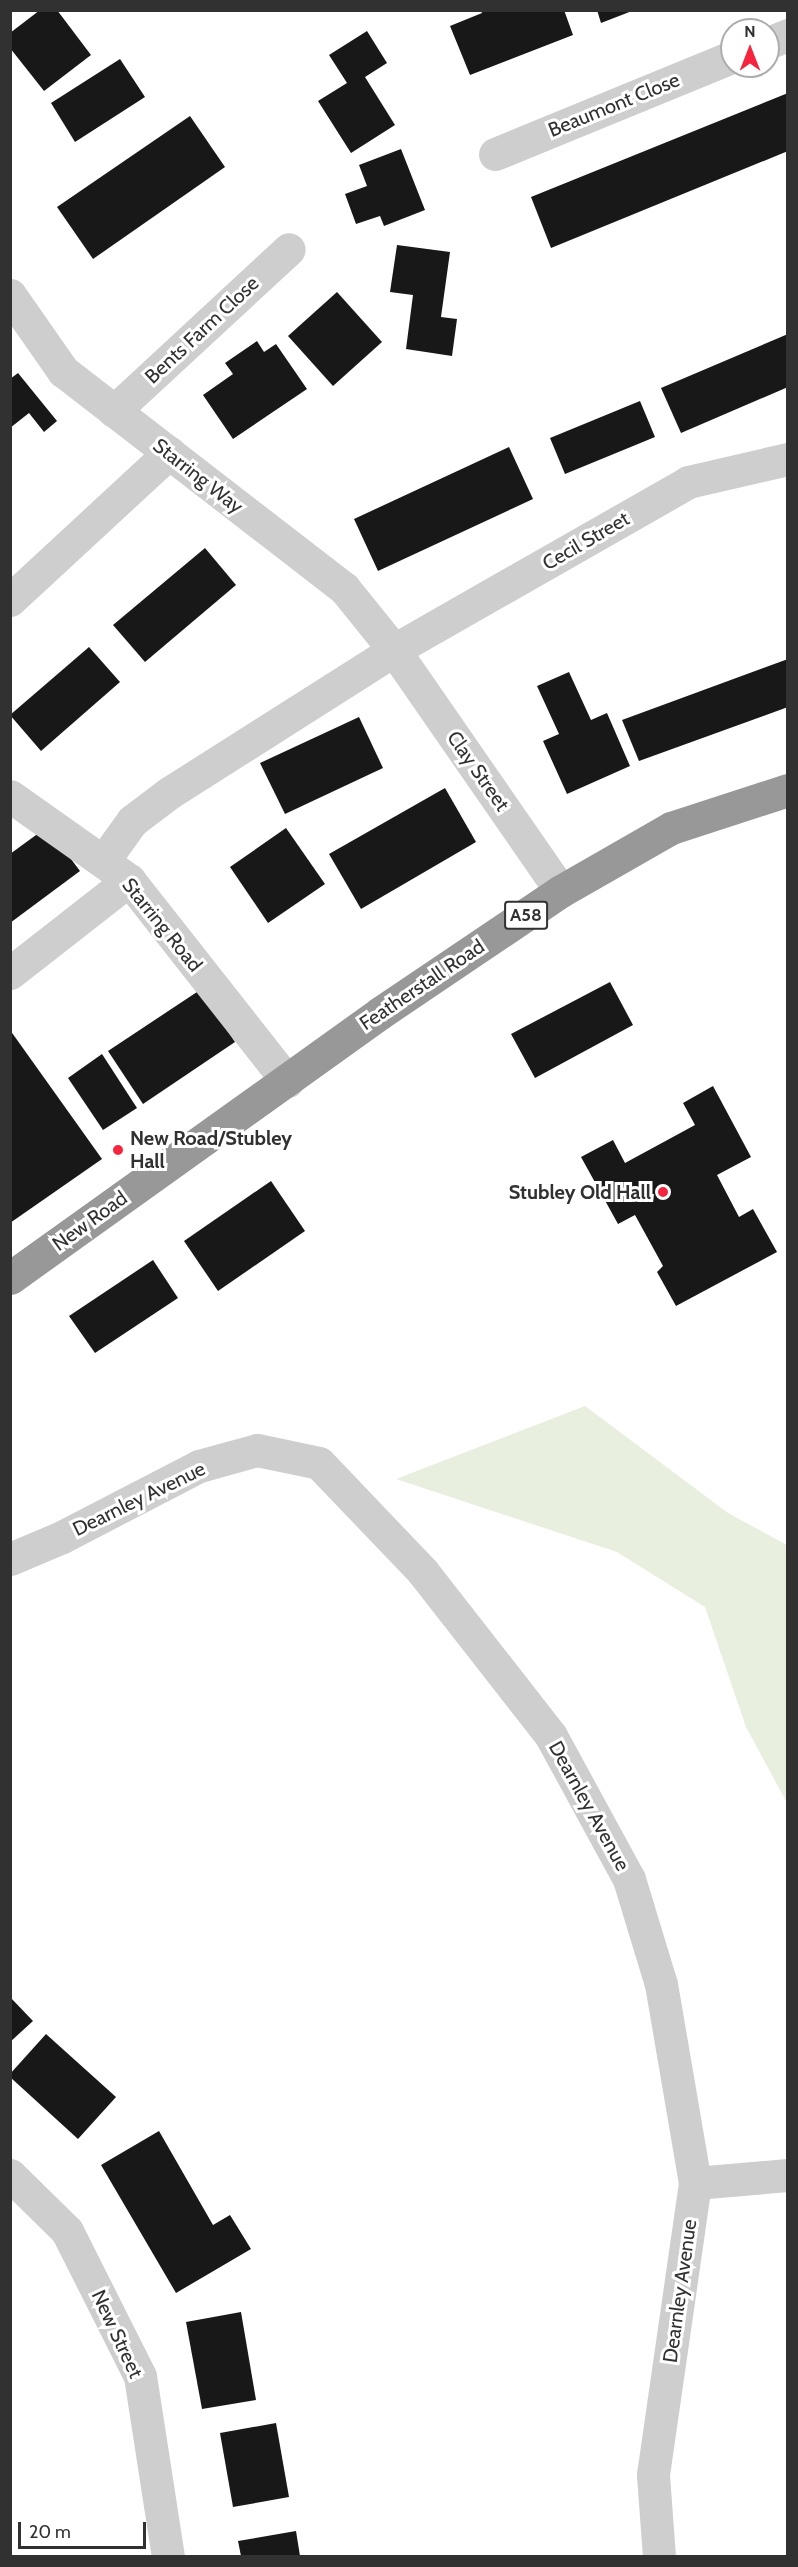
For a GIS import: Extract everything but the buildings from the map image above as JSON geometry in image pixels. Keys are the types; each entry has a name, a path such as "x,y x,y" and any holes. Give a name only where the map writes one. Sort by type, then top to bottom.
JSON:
{"highway":[{"name":"Featherstall Road","path":"288,1081 380,1013 561,891 671,828 788,790"},
{"name":"New Road","path":"10,1278 288,1081"}],"street":[{"name":"Beaumont Close","path":"495,154 720,62"},
{"name":"Bents Farm Close","path":"114,411 289,249"},
{"name":"Starring Way","path":"10,295 63,371 344,588 394,650"},
{"path":"10,600 169,453"},
{"name":"Cecil Street","path":"10,973 117,870 132,821 169,793 394,650 688,482 788,459"},
{"name":"Clay Street","path":"394,650 561,891"},
{"name":"Starring Road","path":"10,796 117,870 288,1081"},
{"name":"Dearnley Avenue","path":"10,1559 62,1538 199,1466 257,1450 319,1463 423,1572 551,1736 629,1879 661,1984 695,2183 653,2475 659,2556"},
{"name":"New Street","path":"10,2175 67,2231 140,2376 168,2556"},
{"path":"695,2183 788,2175"}],"green space":[{"path":"585,1406 728,1513 787,1545 787,1803 746,1727 705,1607 617,1552 396,1479"}],"place":[{"name":"New Road/Stubley Hall","path":"118,1150"},
{"name":"Stubley Old Hall","path":"663,1192"}]}
